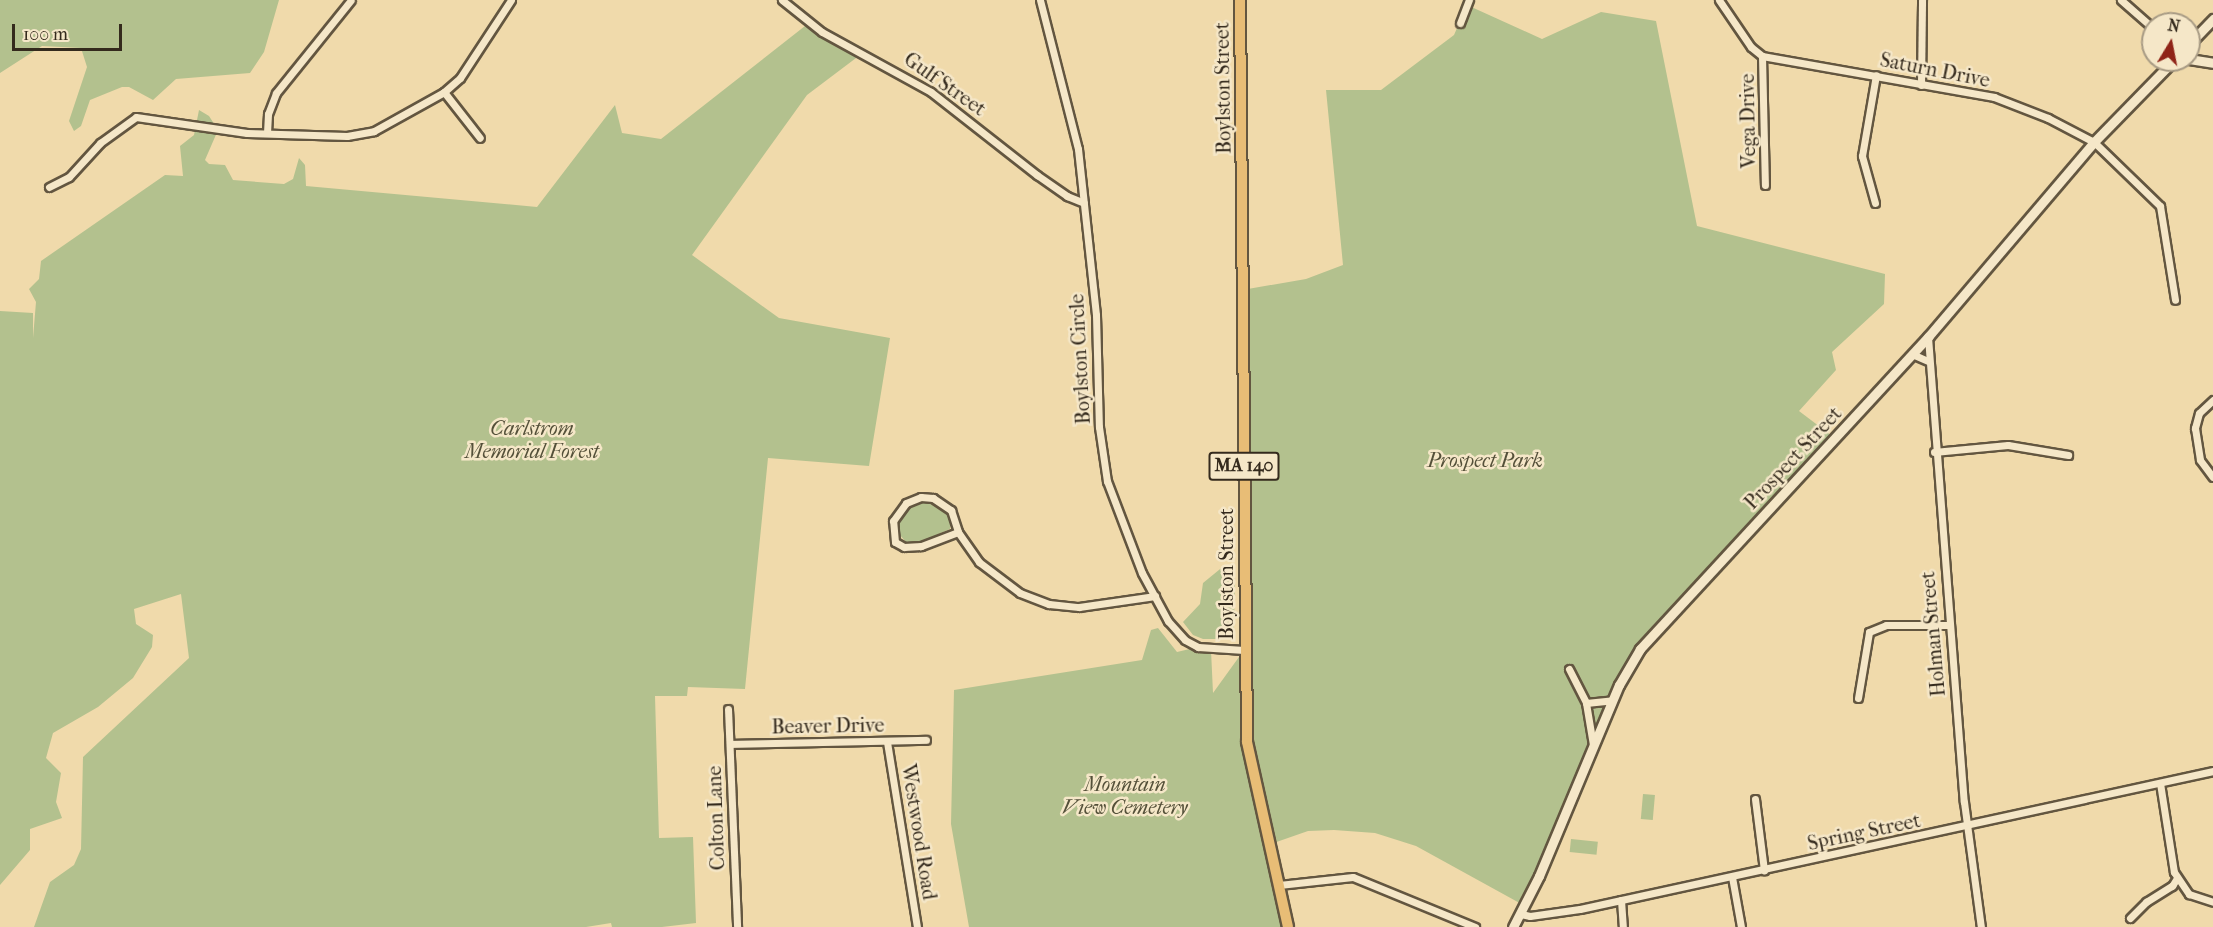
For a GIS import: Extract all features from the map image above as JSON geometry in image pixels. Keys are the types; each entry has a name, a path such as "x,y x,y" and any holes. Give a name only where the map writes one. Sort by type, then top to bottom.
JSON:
{"main road":[{"name":"Boylston Street","path":"1240,0 1244,650 1247,742 1288,927"}],"street":[{"path":"267,133 269,108 276,93 351,0"},
{"path":"49,187 69,177 100,143 136,117 267,133 365,134 444,92 469,67 511,0"},
{"name":"Gulf Street","path":"782,0 822,32 918,83 1037,175 1067,196 1084,203"},
{"name":"Boylston Circle","path":"1040,0 1072,121 1084,203 1096,315 1103,461 1120,520 1168,621 1190,643 1211,650 1244,650"},
{"path":"1460,23 1469,0"},
{"name":"Vega Drive","path":"1719,0 1750,47 1762,56 1765,185"},
{"path":"1921,85 1922,0"},
{"path":"2121,0 2141,18"},
{"path":"2201,32 2213,19"},
{"name":"Saturn Drive","path":"1762,56 1876,75 2006,101 2094,142 2160,206 2175,300"},
{"name":"Prospect Street","path":"1513,927 1521,914 1613,700 1641,649 1928,337 2094,142 2162,72"},
{"path":"1875,203 1862,156 1876,75"},
{"path":"444,92 480,138"},
{"name":"Holman Street","path":"1928,337 1934,452 1966,826 1981,927"},
{"path":"1912,354 1928,361"},
{"path":"2213,400 2200,410 2194,428 2200,460 2213,477"},
{"path":"1934,452 2008,445 2068,455"},
{"path":"958,532 911,549 895,542 893,521 908,501 933,498 951,510 958,532 979,562 1020,593 1049,604 1079,607 1155,596"},
{"path":"1858,698 1869,632 1886,625 1949,626"},
{"path":"1569,669 1586,703 1593,748"},
{"path":"1586,703 1613,700"},
{"name":"Colton Lane","path":"728,709 737,927"},
{"name":"Beaver Drive","path":"731,744 926,740"},
{"name":"Westwood Road","path":"887,742 917,927"},
{"name":"Spring Street","path":"1521,914 1561,913 2213,771"},
{"path":"2160,783 2169,859 2177,878 2195,898 2213,902"},
{"path":"1755,799 1764,870"},
{"path":"1279,885 1353,877 1475,927"},
{"path":"1732,877 1741,927"},
{"path":"2130,918 2146,902 2172,886 2177,878"},
{"path":"1621,900 1623,927"}],"green space":[{"path":"0,0 279,0 264,52 250,73 176,79 153,100 129,87 122,87 90,100 81,126 74,131 69,121 87,67 81,48 42,46 0,73"},
{"name":"Prospect Park","path":"1467,5 1542,39 1601,12 1656,21 1697,226 1885,274 1884,304 1832,352 1836,370 1799,411 1836,439 1630,664 1525,906 1416,846 1375,833 1334,830 1308,831 1268,845 1288,927 969,927 951,824 954,690 1142,660 1151,630 1158,628 1177,652 1198,647 1211,650 1213,693 1244,650 1242,290 1306,279 1343,265 1326,90 1381,90 1454,35"},
{"name":"Carlstrom Memorial Forest","path":"805,26 860,55 807,95 692,255 779,318 890,338 869,466 768,458 745,689 688,687 687,696 655,696 659,838 693,837 696,923 662,927 612,927 611,923 586,927 34,927 50,882 74,865 81,849 83,757 189,658 181,594 134,609 136,624 153,635 152,647 133,678 98,707 53,733 46,758 61,773 56,802 62,818 30,829 30,850 0,885 0,311 33,313 33,338 36,302 29,289 39,279 41,261 165,175 183,176 180,146 194,135 199,110 209,116 218,130 205,160 209,164 225,165 233,180 284,184 293,179 299,158 305,165 306,186 537,207 615,105 622,133 661,139"},
{"path":"925,501 944,509 951,521 950,529 918,543 907,543 898,533 898,518 908,507"},
{"path":"1225,565 1231,565 1235,577 1234,628 1224,639 1203,639 1193,635 1183,622 1200,604 1203,583"},
{"path":"1643,794 1655,795 1653,820 1641,819"},
{"path":"1571,839 1598,842 1596,855 1570,852"}],"park label":[{"name":"Mountain View Cemetery","path":"1125,796"}]}
